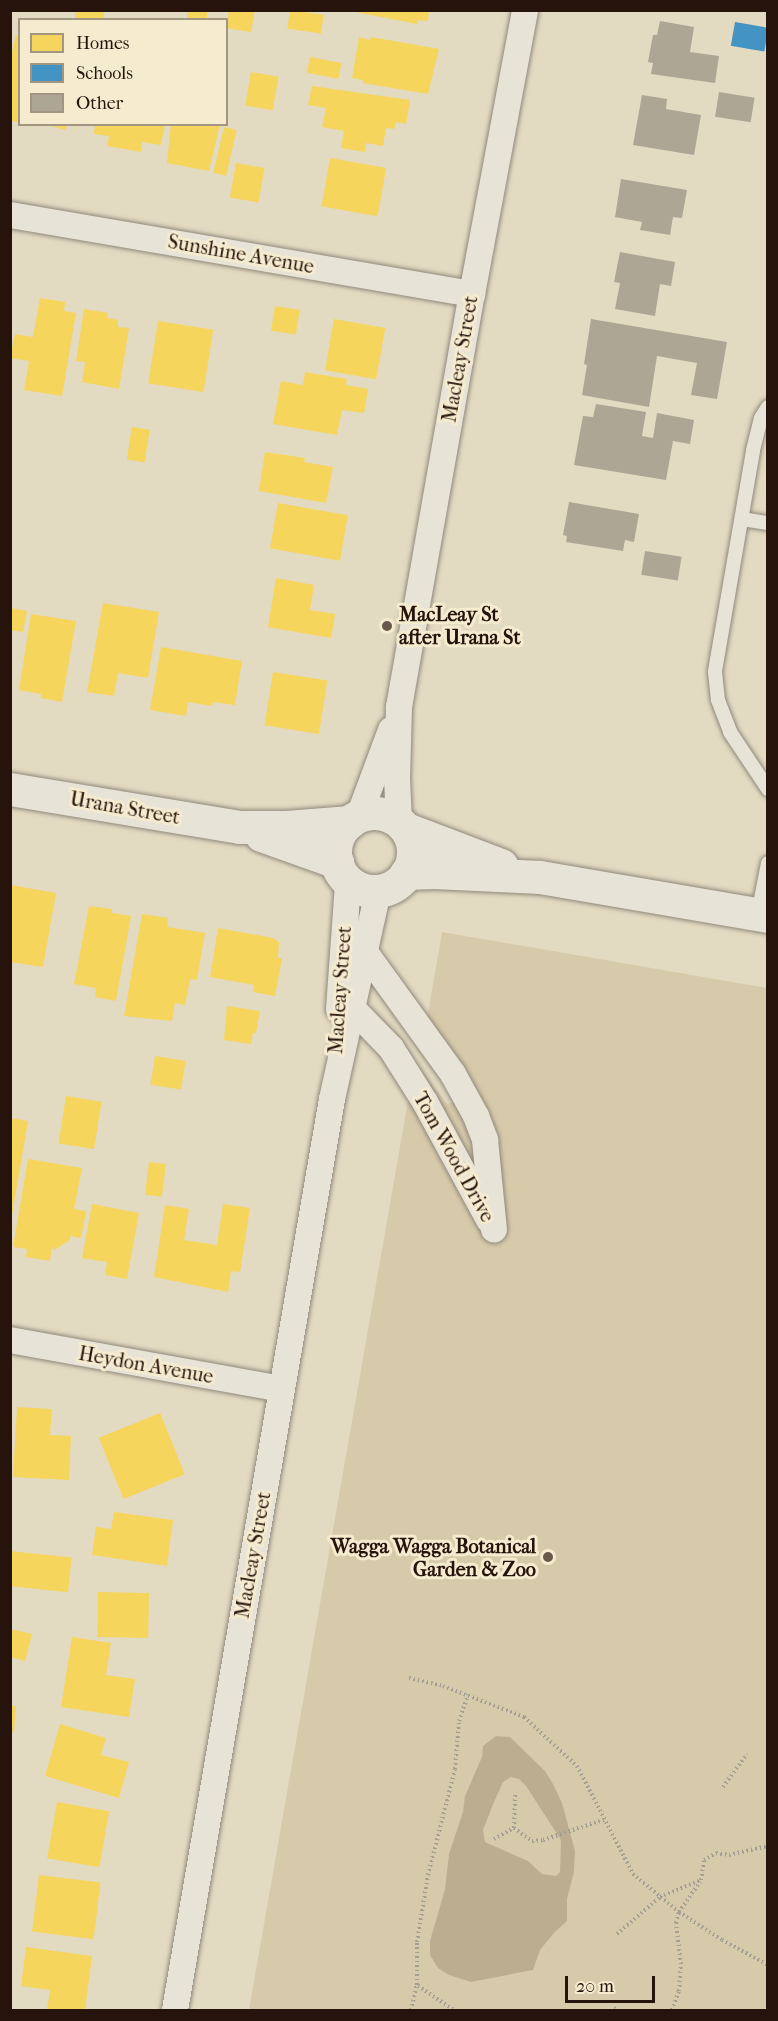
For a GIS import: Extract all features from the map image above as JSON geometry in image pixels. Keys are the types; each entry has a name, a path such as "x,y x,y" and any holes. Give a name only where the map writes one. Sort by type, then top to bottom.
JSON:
{"street":[{"name":"Macleay Street","path":"403,825 397,779 399,707 525,10"},
{"name":"Sunshine Avenue","path":"10,215 472,294"},
{"name":"Macleay Street","path":"355,819 399,707"},
{"name":"Urana Street","path":"10,789 240,827 286,827 355,819"},
{"path":"403,825 412,840 412,860 406,873 392,887 355,878 336,844 355,819 367,813 381,813 403,825 540,877"},
{"name":"Urana Street","path":"240,827 355,878"},
{"path":"406,873 434,872 540,877 763,916"},
{"name":"Macleay Street","path":"175,2010 332,1099 365,952 355,878"},
{"name":"Macleay Street","path":"332,1099 355,878"},
{"name":"Tom Wood Drive","path":"352,1008 391,1048 425,1102 494,1230 485,1140 476,1116 453,1074 365,952"},
{"name":"Heydon Avenue","path":"10,1340 282,1389"}],"lane":[{"path":"768,407 761,418 753,451 715,672 718,700 730,732 768,789"},
{"path":"742,519 768,523"},
{"path":"763,916 768,863"}],"path":[{"path":"409,1678 443,1686 524,1717 577,1766 633,1874 680,1912 768,1965"},
{"path":"411,2010 417,1985 417,1942 428,1875 455,1769 459,1721 468,1695"},
{"path":"723,1787 747,1754"},
{"path":"514,1828 515,1794"},
{"path":"514,1828 532,1841 543,1840 606,1819"},
{"path":"494,1839 514,1828"},
{"path":"672,2010 679,1991 681,1964 676,1923 680,1912 701,1880 704,1860 716,1853 729,1855 768,1846"},
{"path":"617,1934 660,1898 701,1880"},
{"path":"417,1985 454,2010"}],"shaded area":[{"name":"Wagga Wagga Botanical Garden & Zoo","path":"442,932 767,988 767,2010 249,2010 415,1061 447,1104 466,1100 424,1036"},
{"path":"496,1736 510,1737 545,1771 562,1803 575,1851 574,1872 567,1899 567,1921 540,1950 533,1970 471,1982 449,1975 438,1968 430,1955 430,1941 445,1889 449,1854 463,1812 465,1796 482,1757 483,1746","holes":["511,1777 519,1779 561,1840 560,1872 556,1876 542,1874 528,1861 485,1842 483,1830 503,1782"]}],"building: Homes":[{"path":"75,10 104,10 104,18 75,18"},
{"path":"187,10 207,10 207,18 187,18"},
{"path":"229,10 255,10 251,32 228,28"},
{"path":"290,10 324,15 321,34 287,29"},
{"path":"345,10 429,10 428,21 418,20 417,24"},
{"path":"16,35 18,36 18,122 10,121 10,61"},
{"path":"359,37 439,49 428,94 363,83 363,80 352,78"},
{"path":"310,57 341,63 338,79 307,73"},
{"path":"251,72 279,77 273,110 245,105"},
{"path":"312,86 410,100 406,124 396,122 394,129 386,128 383,146 366,143 365,152 341,148 344,131 322,127 326,108 308,105"},
{"path":"51,126 67,126 66,130"},
{"path":"95,126 165,126 161,145 142,142 141,152 107,146 109,136 94,134"},
{"path":"171,126 220,126 209,171 167,163"},
{"path":"224,127 237,130 226,176 213,173"},
{"path":"330,158 386,168 378,216 321,206"},
{"path":"236,163 265,168 258,203 230,197"},
{"path":"40,298 65,302 64,311 76,313 62,396 24,390 29,361 10,358 15,334 33,337"},
{"path":"275,306 300,310 296,335 271,331"},
{"path":"84,309 108,313 107,318 118,320 118,327 129,328 119,389 82,382 85,362 76,361"},
{"path":"334,319 385,328 376,379 325,370"},
{"path":"158,321 213,330 203,392 148,383"},
{"path":"305,372 347,379 346,385 368,389 364,413 342,410 337,435 273,424 281,381 303,385"},
{"path":"132,427 150,430 145,462 127,460"},
{"path":"265,452 305,458 304,462 333,467 326,503 259,491"},
{"path":"278,503 348,515 340,561 270,548"},
{"path":"276,578 314,585 310,610 335,614 331,638 268,627"},
{"path":"103,603 159,612 148,678 118,673 114,696 87,692"},
{"path":"10,608 27,611 23,632 10,630"},
{"path":"31,614 76,621 62,702 41,698 41,694 19,690"},
{"path":"161,647 242,661 235,705 213,702 212,706 188,702 186,716 150,710"},
{"path":"273,672 327,681 319,734 265,725"},
{"path":"10,885 56,893 43,967 10,962"},
{"path":"89,906 112,909 112,913 131,916 116,1001 95,997 96,988 74,984"},
{"path":"142,914 168,918 167,927 205,933 197,980 190,979 185,1005 175,1003 172,1021 124,1016"},
{"path":"218,928 273,938 279,942 278,958 282,958 275,996 253,992 254,985 210,977"},
{"path":"227,1006 260,1011 256,1033 253,1033 251,1044 224,1040"},
{"path":"155,1056 186,1061 181,1089 150,1085"},
{"path":"66,1096 102,1102 94,1149 58,1143"},
{"path":"10,1118 28,1121 12,1215 10,1215"},
{"path":"28,1159 82,1168 74,1209 86,1211 81,1238 70,1236 70,1240 54,1250 52,1247 50,1261 26,1257 27,1249 13,1247"},
{"path":"149,1162 166,1164 162,1197 145,1195"},
{"path":"92,1204 139,1213 127,1279 105,1275 107,1262 82,1258"},
{"path":"223,1204 250,1208 240,1272 231,1271 228,1292 154,1277 165,1205 189,1209 184,1240 217,1245"},
{"path":"17,1407 52,1409 50,1435 71,1436 69,1480 13,1477"},
{"path":"160,1413 185,1474 124,1499 99,1438"},
{"path":"114,1512 173,1520 167,1566 92,1555 96,1527 111,1529"},
{"path":"10,1551 72,1557 68,1592 10,1586"},
{"path":"98,1592 149,1593 148,1638 97,1637"},
{"path":"10,1629 32,1634 25,1661 10,1657"},
{"path":"72,1637 111,1643 106,1675 135,1679 129,1717 61,1707"},
{"path":"10,1706 16,1706 14,1732 10,1732"},
{"path":"60,1724 106,1738 101,1755 129,1762 119,1798 45,1776"},
{"path":"57,1802 109,1811 99,1867 47,1858"},
{"path":"39,1875 101,1883 94,1939 32,1932"},
{"path":"26,1947 92,1956 85,2010 47,2010 50,1990 21,1986"}],"building: Schools":[{"path":"735,22 768,28 764,52 731,46"}],"building: Other":[{"path":"660,21 694,27 690,52 719,56 715,83 651,74 653,63 648,62 653,35 657,35"},
{"path":"719,92 755,98 751,122 715,117"},
{"path":"642,95 667,99 666,109 701,115 694,155 633,145"},
{"path":"621,179 687,190 682,218 673,217 670,235 640,230 642,222 615,217"},
{"path":"620,252 675,262 671,286 660,284 655,316 615,309 620,283 614,282"},
{"path":"591,319 727,342 717,399 691,395 697,363 657,356 649,407 582,395"},
{"path":"596,404 646,412 642,436 653,438 657,413 694,420 690,444 673,441 666,480 574,465 583,416 593,417"},
{"path":"569,502 639,514 634,542 625,540 623,551 566,542 567,536 563,535"},
{"path":"645,551 682,557 678,580 641,575"}],"place":[{"name":"MacLeay St after Urana St","path":"387,626"},
{"name":"Wagga Wagga Botanical Garden & Zoo","path":"548,1557"}]}
